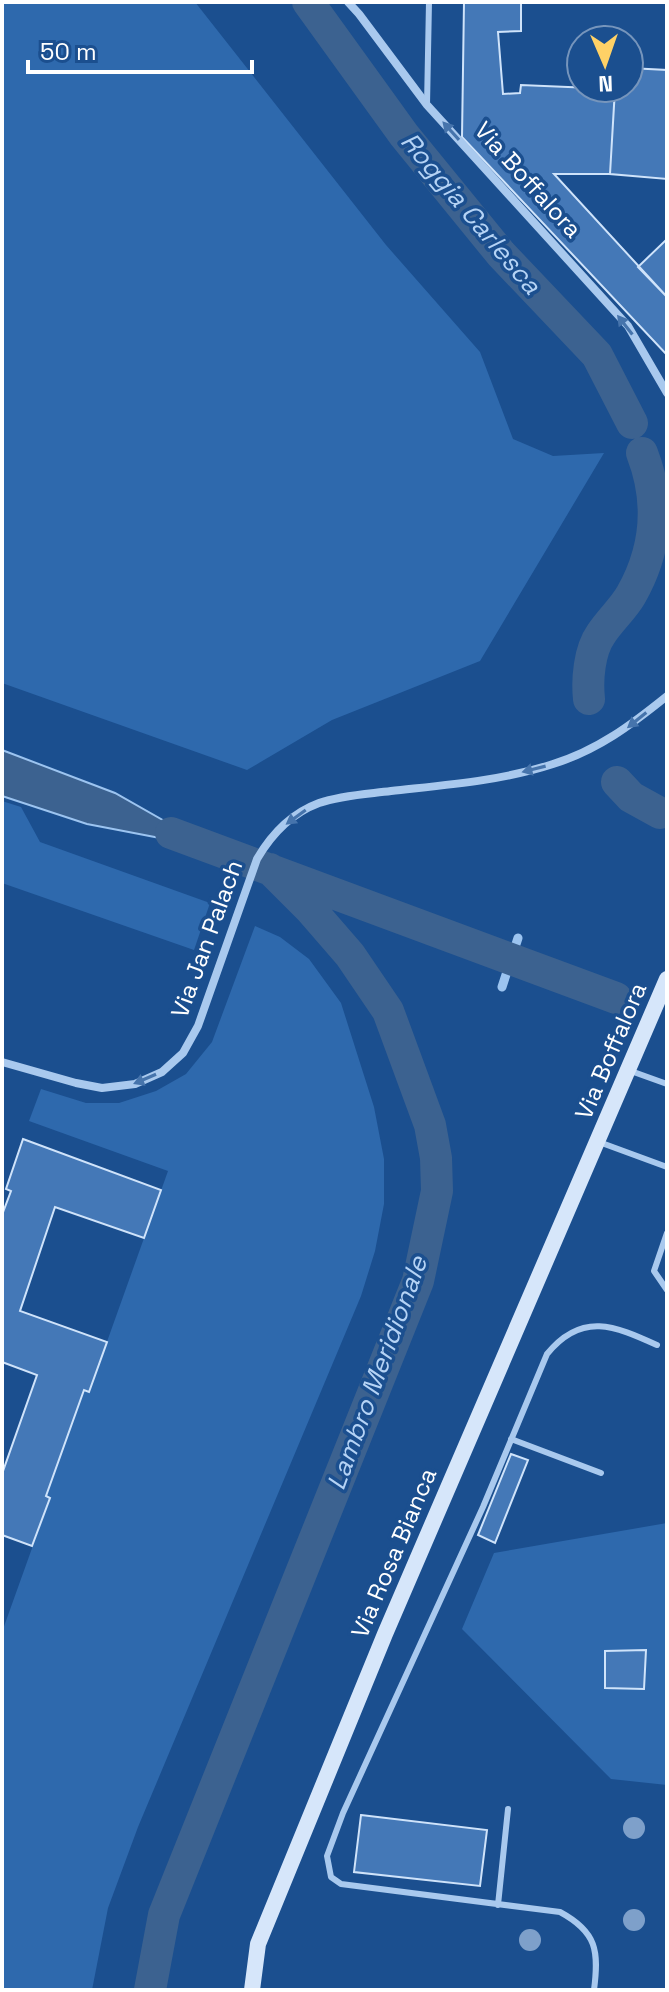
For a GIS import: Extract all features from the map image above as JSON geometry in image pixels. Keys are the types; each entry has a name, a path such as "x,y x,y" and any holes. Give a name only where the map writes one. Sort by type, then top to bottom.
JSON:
{"street":[{"name":"Via Boffalora","path":"348,2 427,105 628,326 667,393"},
{"name":"Via Jan Palach","path":"2,1062 102,1088 135,1084 162,1072 183,1053 198,1026 249,877 267,841 304,810 338,798 481,781 554,764 607,743 667,696"},
{"name":"Via Boffalora","path":"599,1142 667,979"},
{"name":"Via Rosa Bianca","path":"252,1990 258,1944 385,1634 599,1142"}],"lane":[{"path":"427,105 429,2"},
{"path":"628,1070 667,1084"},
{"path":"599,1142 667,1167"},
{"path":"667,1233 654,1271 667,1290"},
{"path":"594,1990 597,1965 593,1939 576,1921 560,1912 341,1884 331,1877 327,1856 343,1813 547,1354 583,1328 610,1326 657,1345"},
{"path":"511,1439 601,1473"},
{"path":"498,1905 508,1809"}],"shaded area":[{"path":"2,2 195,2 386,245 480,352 513,439 553,456 604,453 480,661 332,720 247,770 2,683"},
{"path":"2,750 115,793 212,848 87,824 2,796"},
{"path":"2,801 21,807 40,842 210,903 194,950 2,883"},
{"path":"255,926 280,937 309,959 341,1003 374,1107 384,1159 384,1204 375,1251 361,1296 138,1827 108,1908 92,1990 2,1990 2,1632 50,1498 46,1496 84,1390 89,1392 168,1171 29,1121 41,1089 86,1103 119,1103 156,1091 186,1074 212,1042"},
{"path":"667,1523 667,1785 611,1779 462,1629 494,1553"}],"building":[{"path":"464,2 521,2 521,31 498,32 503,94 520,93 521,85 565,87 565,104 614,104 610,174 554,174 667,297 667,355 462,137"},
{"path":"645,69 667,70 667,179 610,174 614,104 645,104"},
{"path":"667,239 667,297 638,267"},
{"path":"23,1139 161,1190 144,1238 55,1207 20,1311 107,1342 89,1392 84,1390 46,1496 50,1498 32,1546 2,1535 2,1474 37,1375 2,1362 2,1215 11,1191 6,1189"},
{"path":"511,1454 528,1460 495,1543 478,1535"},
{"path":"646,1650 644,1689 605,1688 605,1651"},
{"path":"361,1815 487,1830 480,1886 354,1872"}],"waterway":[{"name":"Roggia Carlesca","path":"308,2 404,135 501,254 597,355 632,423"},
{"name":"Roggia Carlesca","path":"589,699 591,657 597,641 631,595 651,543 654,507 642,453"},
{"name":"Roggia Carlesca","path":"617,782 631,797 660,813"},
{"path":"171,833 616,998"},
{"name":"Lambro Meridionale","path":"150,1990 164,1915 418,1281 437,1191 436,1158 430,1125 388,1011 350,955 270,869"},
{"path":"502,987 518,938"}]}
